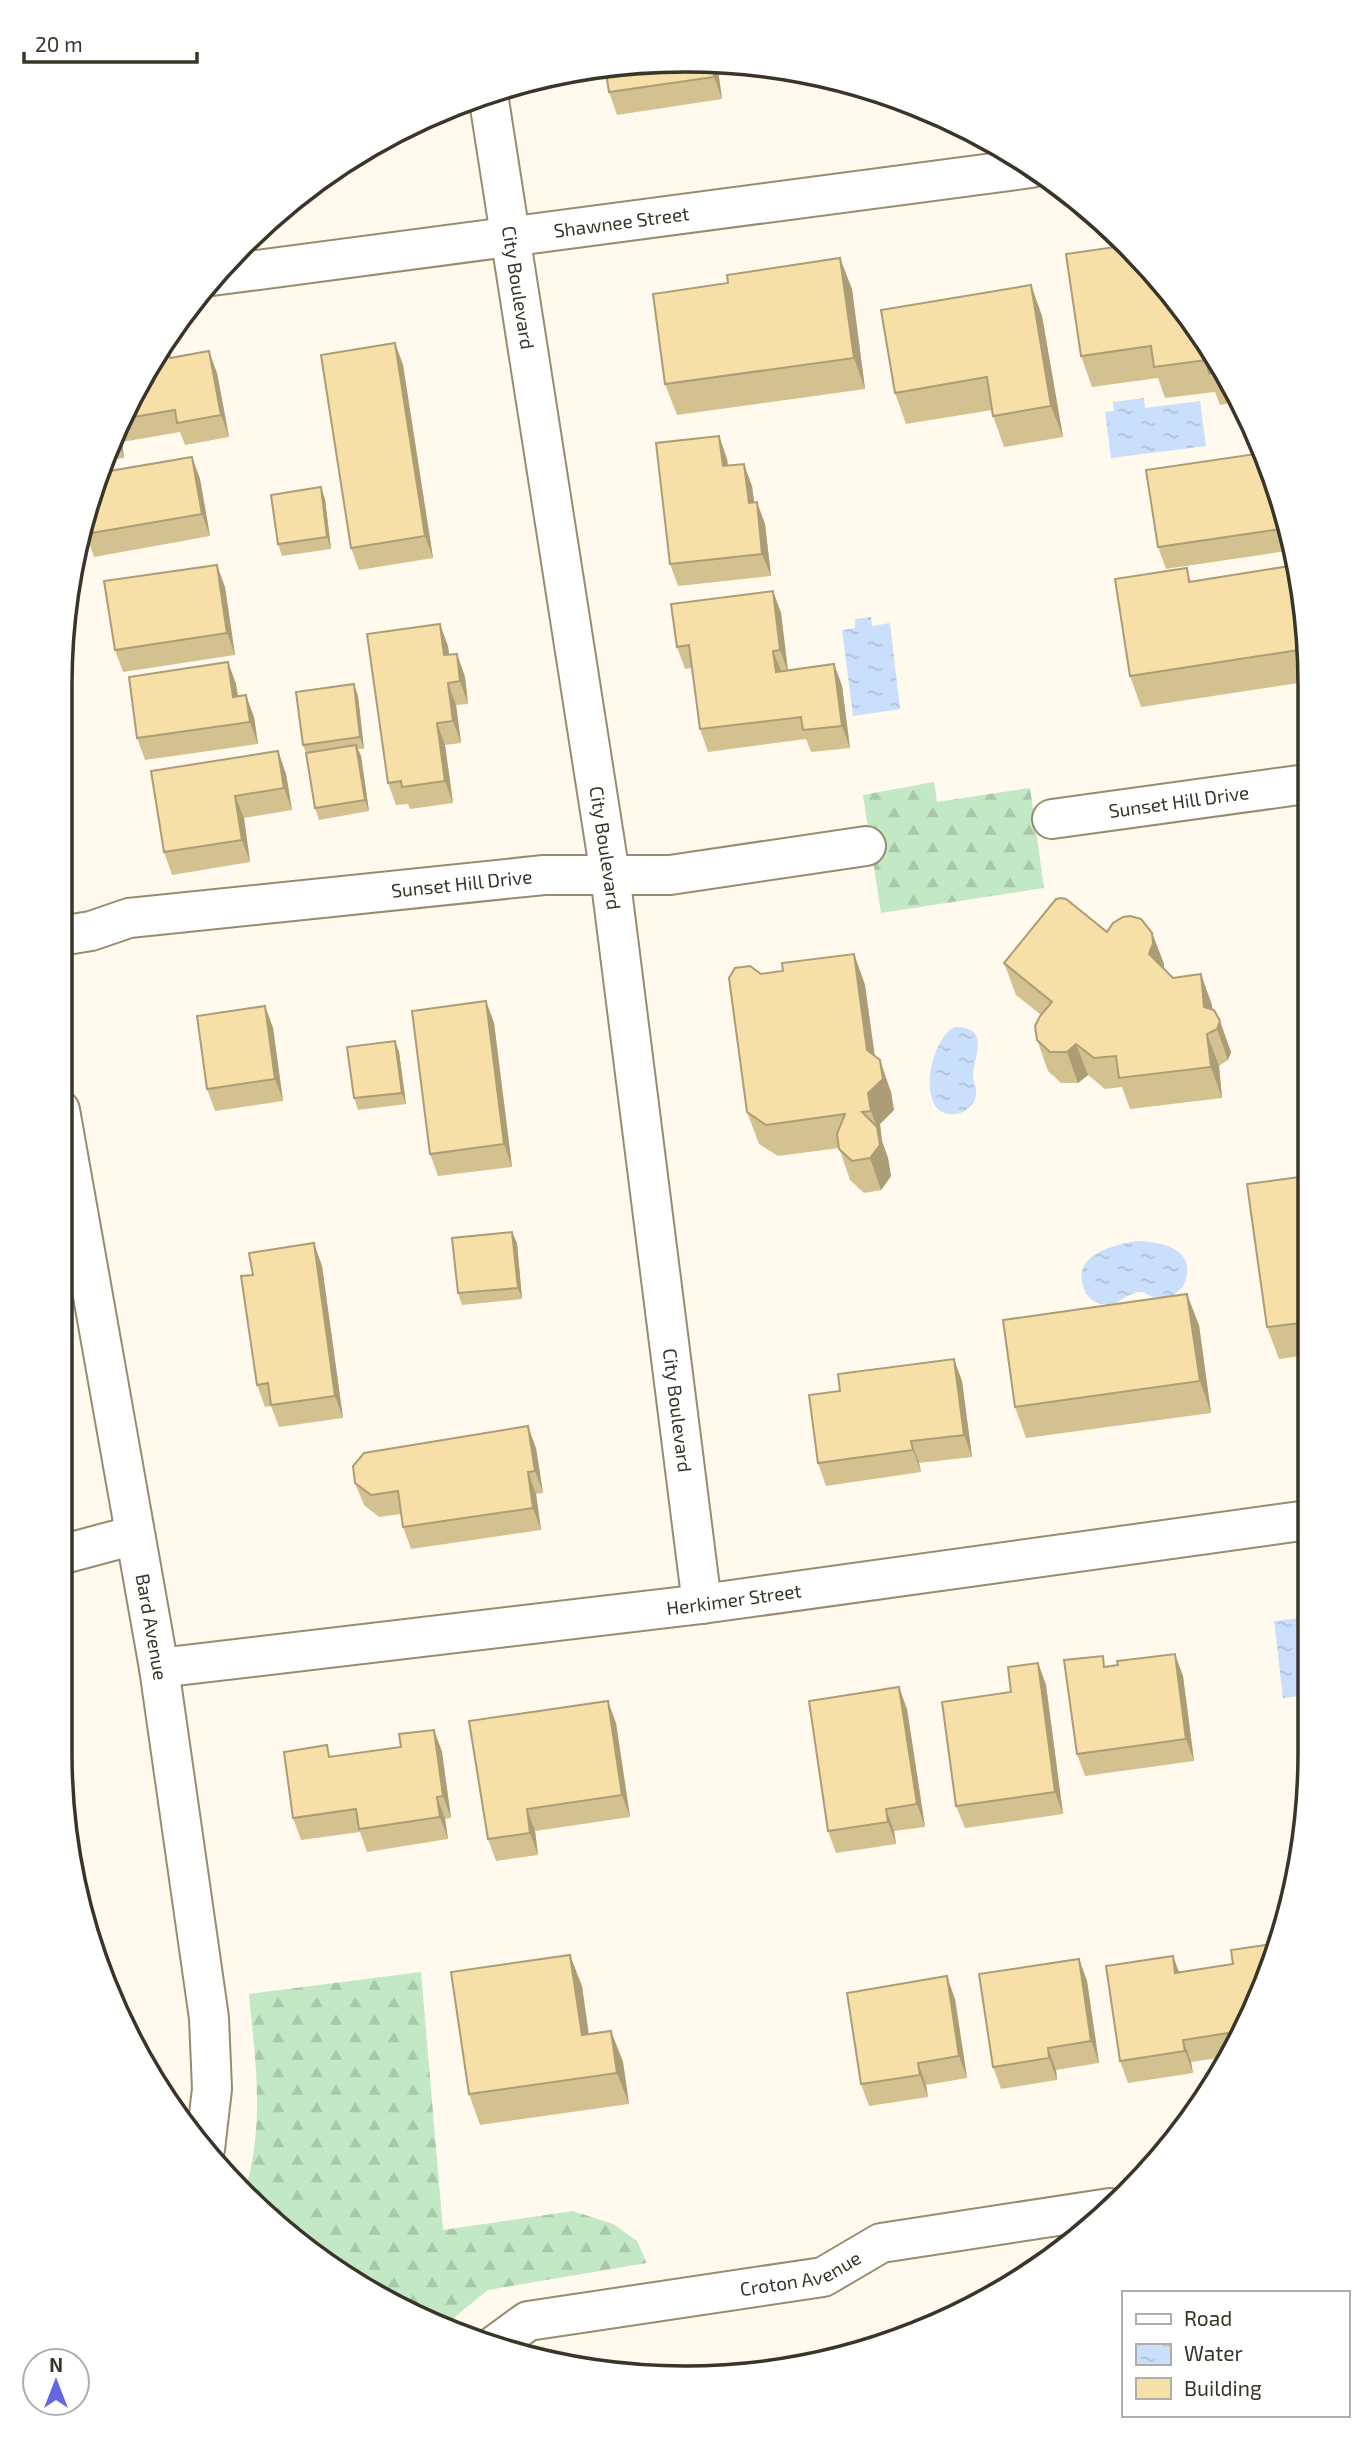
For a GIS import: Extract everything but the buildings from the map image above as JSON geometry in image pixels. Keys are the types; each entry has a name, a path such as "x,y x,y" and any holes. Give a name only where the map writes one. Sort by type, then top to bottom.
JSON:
{"street":[{"name":"City Boulevard","path":"489,104 610,876 702,1604"},
{"name":"Shawnee Street","path":"231,273 1019,171"},
{"name":"Sunset Hill Drive","path":"1052,819 1298,785"},
{"name":"Sunset Hill Drive","path":"72,934 91,931 129,918 544,876 670,874 866,846"},
{"name":"Bard Avenue","path":"72,1178 159,1668 209,2018 212,2089 207,2136"},
{"name":"Herkimer Street","path":"159,1668 702,1604 1298,1521"},
{"path":"72,1552 135,1535"},
{"name":"Croton Avenue","path":"504,2339 528,2321 823,2277 881,2243 1093,2211"}],"green space":[{"path":"934,782 937,802 1030,788 1044,888 881,913 863,795"},
{"path":"421,1972 443,2230 573,2211 613,2224 637,2241 647,2263 488,2290 452,2321 378,2284 344,2263 312,2240 247,2183 257,2114 256,2067 249,1994"}],"water":[{"path":"1144,398 1145,408 1200,401 1206,446 1111,458 1105,412 1114,411 1113,402"},
{"path":"871,617 872,626 890,623 900,709 853,716 842,630 855,628 855,619"},
{"path":"955,1027 966,1028 977,1037 973,1075 976,1089 970,1107 960,1113 948,1114 935,1105 931,1094 931,1068 940,1042"},
{"path":"1137,1241 1171,1247 1184,1258 1187,1265 1182,1287 1173,1295 1164,1298 1141,1292 1107,1305 1092,1300 1083,1286 1084,1266 1098,1253"},
{"path":"1298,1618 1298,1696 1283,1698 1274,1621"}]}
